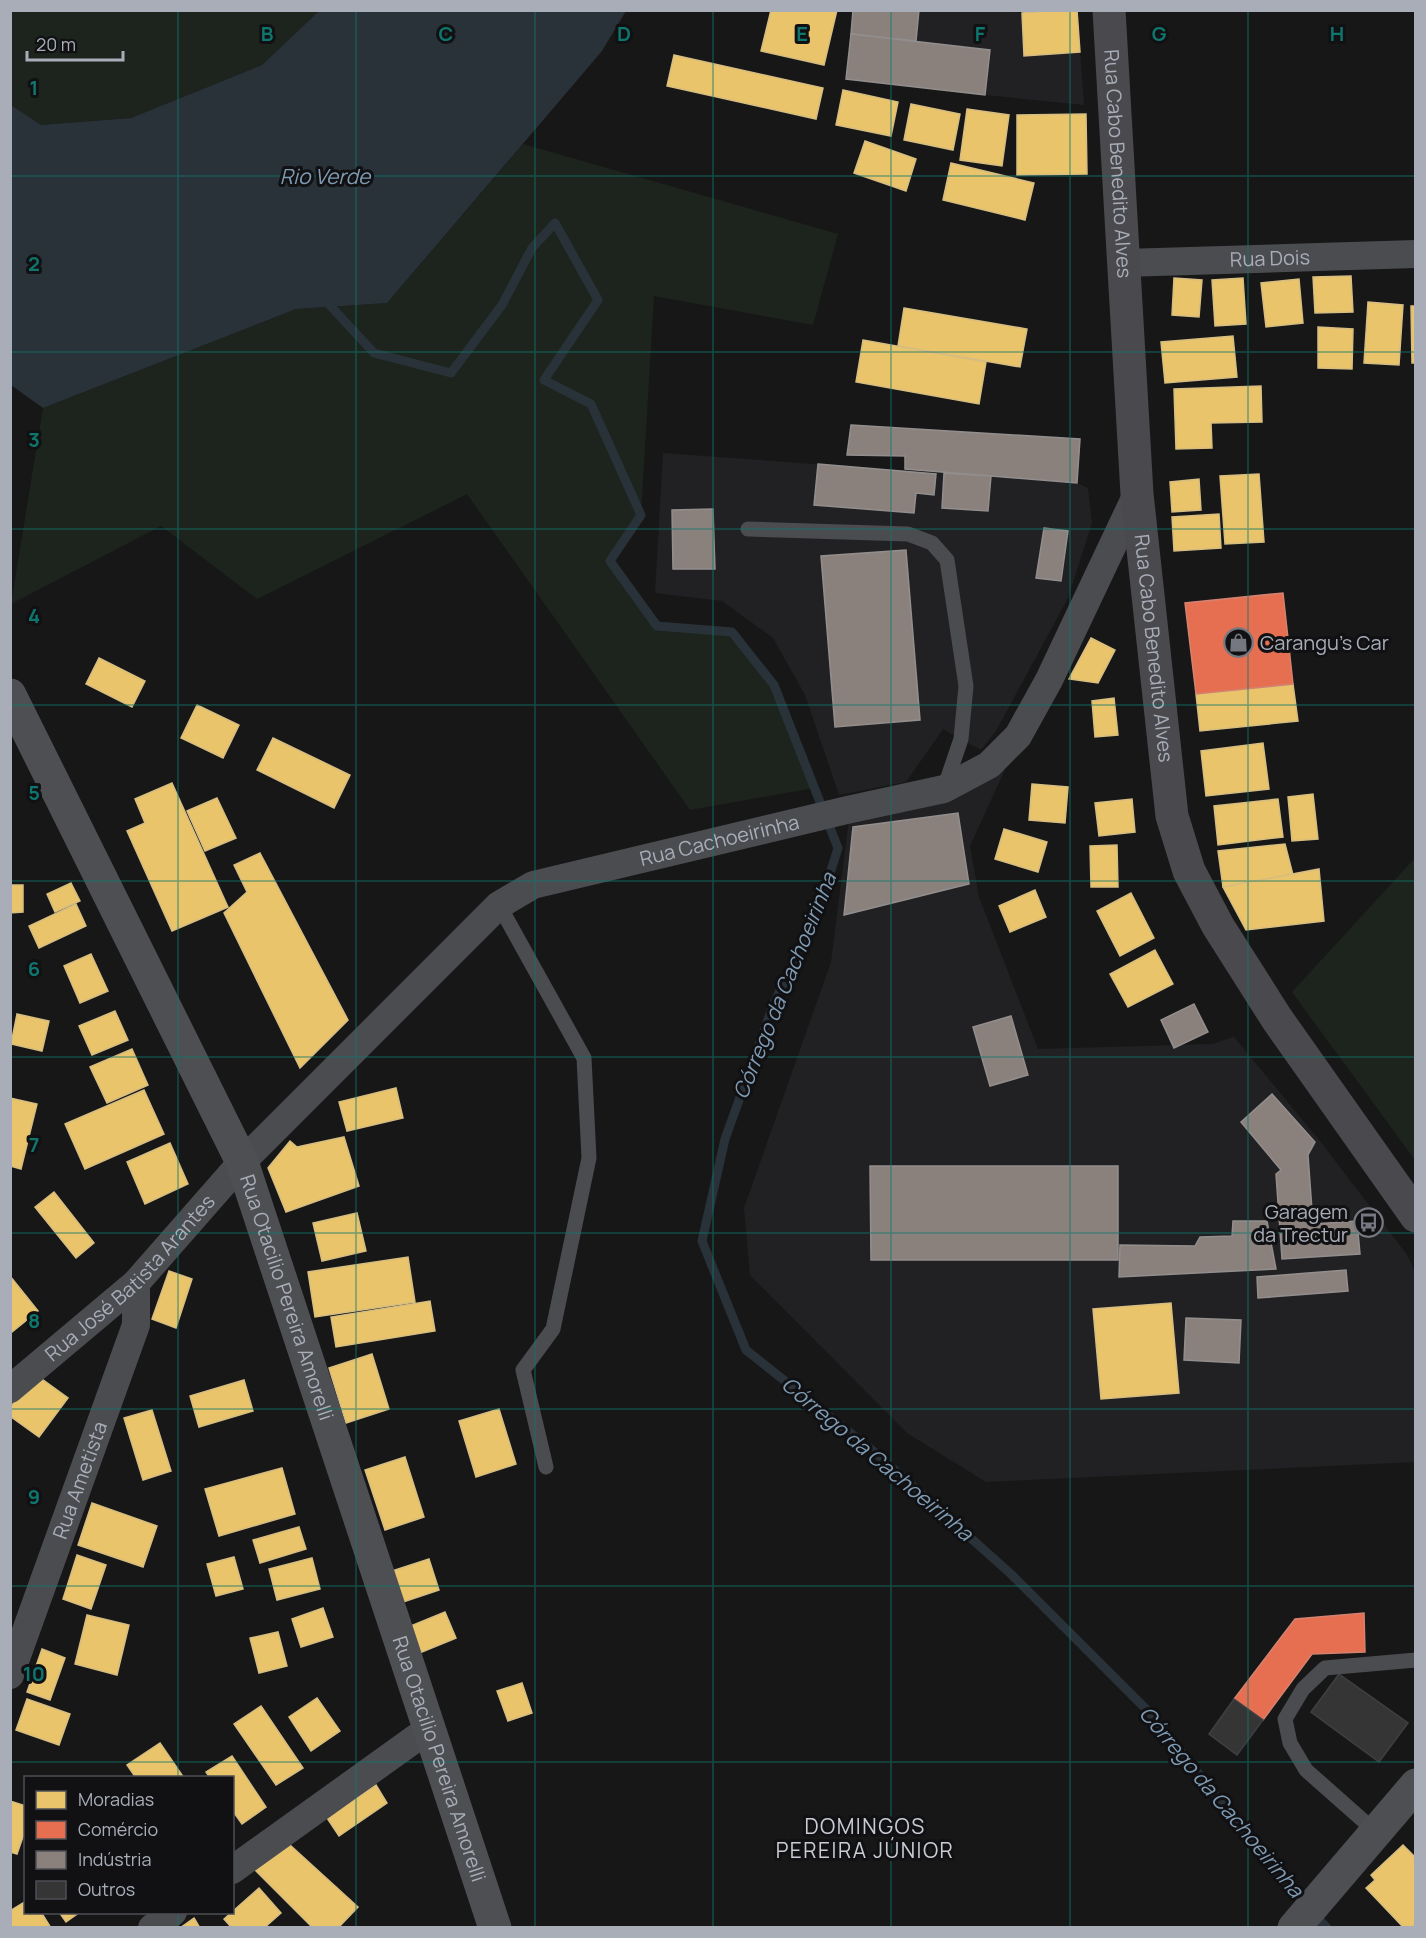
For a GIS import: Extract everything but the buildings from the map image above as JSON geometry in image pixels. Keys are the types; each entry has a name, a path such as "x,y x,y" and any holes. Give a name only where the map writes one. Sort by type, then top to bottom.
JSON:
{"main road":[{"name":"Rua Cabo Benedito Alves","path":"1109,10 1137,494 1173,816 1189,871 1218,926 1277,1019 1416,1216"},
{"name":"Rua Otacilio Pereira Amorelli","path":"10,695 242,1162 495,1928"},
{"path":"1294,1928 1416,1785"}],"street":[{"name":"Rua Dois","path":"1124,263 1416,254"},
{"name":"Rua Cachoeirinha","path":"242,1162 500,905 533,885 944,789 989,765 1018,736 1049,680 1137,494"},
{"name":"Rua José Batista Arantes","path":"10,1389 136,1283 242,1162"},
{"name":"Rua Ametista","path":"10,1675 136,1325 136,1283"},
{"path":"234,1869 430,1728"},
{"path":"152,1928 170,1914"}],"lane":[{"path":"748,529 908,534 932,543 947,560 966,686 961,739 944,789"},
{"path":"500,905 584,1058 589,1158 553,1329 523,1370 546,1467"},
{"path":"1376,1832 1306,1770 1290,1743 1285,1719 1303,1689 1325,1668 1416,1660"}],"shaded area":[{"path":"997,10 1022,13 1025,56 1080,52 1084,105 985,95 989,50 916,41 919,11"},
{"path":"10,11 319,11 262,65 131,118 41,125 11,105"},
{"path":"523,144 838,234 813,325 654,296 641,515 610,561 657,626 732,632 774,685 814,788 690,810 467,494 257,599 161,526 11,604 43,408 296,309 387,303"},
{"path":"663,453 1077,483 1088,488 1092,523 1068,598 996,731 981,750 943,729 906,782 839,795 805,695 773,638 722,601 655,593"},
{"path":"1008,763 970,846 979,897 1038,1049 1212,1044 1234,1037 1320,1141 1408,1256 1416,1275 1415,1462 986,1482 907,1433 750,1275 744,1208 831,962 849,819"},
{"path":"1415,858 1415,1160 1292,992"}],"water":[{"name":"Rio Verde","path":"319,11 626,11 602,51 387,303 296,309 43,408 11,385 11,105 41,125 131,118 262,65"}],"waterway":[{"name":"Córrego da Cachoeirinha","path":"324,299 374,353 451,373 502,305 532,248 555,223 598,300 544,380 591,404 641,515 610,561 657,626 732,632 774,685 838,848 817,915 774,1003 725,1139 702,1241 746,1350 878,1455 1012,1575 1150,1713 1277,1872 1327,1928"}],"place":[{"name":"Carangu's Car","path":"1239,643"},
{"name":"Garagem da Trectur","path":"1369,1223"}],"district":[{"name":"DOMINGOS PEREIRA JÚNIOR","path":"865,1839"}]}
